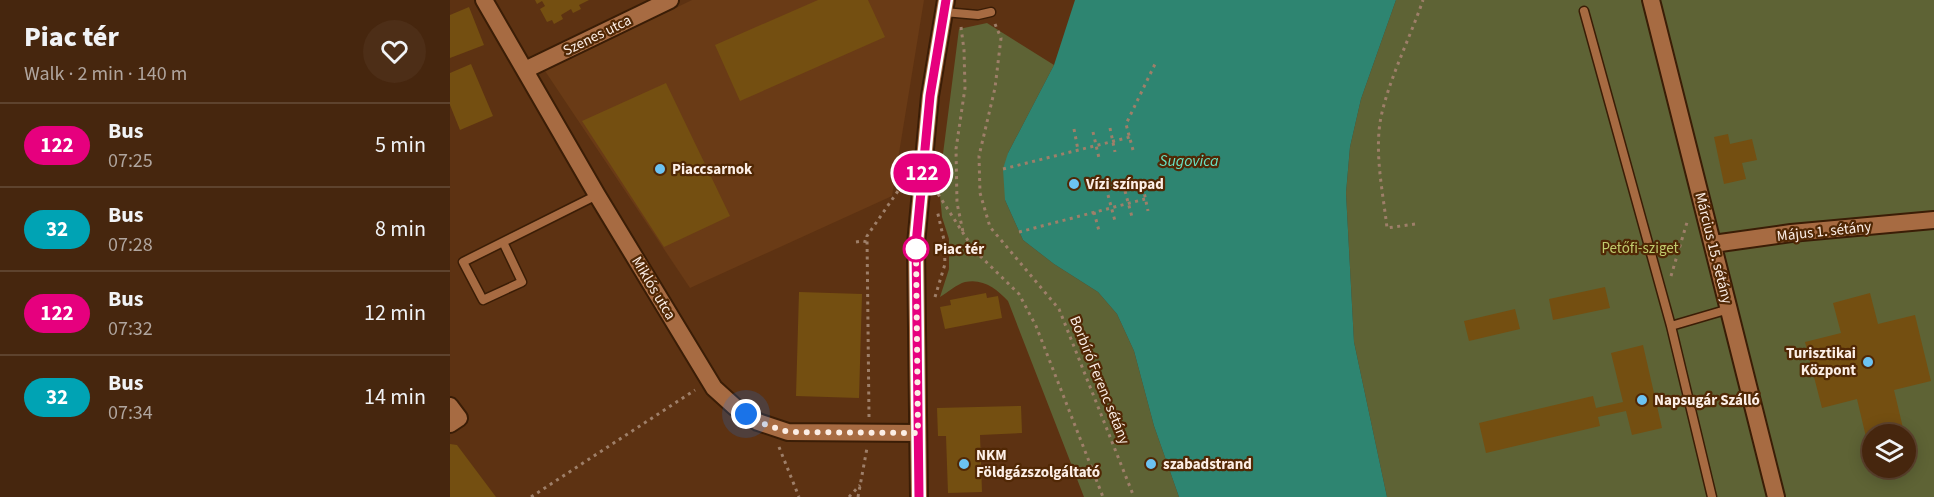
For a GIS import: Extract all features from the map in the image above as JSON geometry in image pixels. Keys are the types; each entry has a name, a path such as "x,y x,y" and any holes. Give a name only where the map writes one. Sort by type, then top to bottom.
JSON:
{"street":[{"name":"Miklós utca","path":"484,0 597,195 714,388 735,407 758,422 788,432 918,433"},
{"name":"Szenes utca","path":"525,70 670,0"},
{"name":"Március 15. sétány","path":"1651,0 1776,497"},
{"path":"919,497 916,244 930,96 950,9"},
{"name":"Május 1. sétány","path":"1713,243 1791,233 1934,220"}],"lane":[{"path":"950,9 978,15 991,12"},
{"path":"1584,12 1671,326 1712,497"},
{"path":"503,242 522,282 483,300 464,262 503,242 597,195"},
{"path":"1671,326 1729,309"}],"path":[{"path":"1415,224 1387,228 1379,139 1381,118 1388,92 1422,0"},
{"path":"950,9 964,50 965,88 956,149 957,203 963,233"},
{"name":"Borbíró Ferenc sétány","path":"991,12 1001,38 995,88 979,156 980,192 990,227 1059,309 1134,497"},
{"path":"1133,150 1126,124 1156,63"},
{"path":"1110,128 1115,152"},
{"path":"1074,129 1078,150"},
{"path":"1093,132 1099,158"},
{"path":"1003,169 1130,136"},
{"path":"1663,300 1699,186"},
{"path":"858,497 870,433 867,236 900,188 934,187 974,250 1019,294 1036,326 1103,497"},
{"path":"1143,187 1148,211"},
{"path":"1125,190 1132,217"},
{"path":"1108,195 1115,221"},
{"path":"1019,232 1145,199"},
{"path":"1094,212 1099,231"},
{"path":"856,242 863,240 867,242"},
{"path":"531,497 710,380"},
{"path":"775,427 781,455 799,497"},
{"path":"849,497 861,484"}],"shaded area":[{"path":"692,0 924,0 892,196 690,288 545,71"}],"green space":[{"name":"Petőfi-sziget","path":"1396,0 1934,0 1934,497 1387,497 1354,342 1346,193 1350,147 1361,99"},
{"path":"987,23 1054,65 1008,153 1005,200 1023,240 1054,264 1098,292 1117,314 1134,351 1154,426 1179,497 1084,497 1008,301 984,283 972,281 959,285 940,297 949,269 949,239 942,217 939,185 959,29"}],"water":[{"name":"Sugovica","path":"1075,0 1396,0 1361,99 1350,147 1346,193 1354,342 1387,497 1179,497 1154,426 1134,351 1117,314 1098,292 1054,264 1023,240 1005,200 1003,169 1008,153 1054,65"}],"building":[{"path":"535,0 589,0 579,5 581,9 573,13 571,9 561,15 563,19 554,24 552,20 547,22 540,9 545,6 542,1 537,4"},
{"path":"818,0 868,0 885,37 740,101 715,45"},
{"path":"469,7 484,45 450,58 450,15"},
{"path":"471,64 493,116 460,130 450,105 450,73"},
{"name":"Piaccsarnok","path":"666,83 730,216 664,247 582,121"},
{"path":"1728,134 1730,144 1752,139 1757,160 1742,163 1746,179 1724,184 1714,137"},
{"path":"1605,287 1610,308 1553,320 1549,299"},
{"path":"799,292 862,294 859,398 796,396"},
{"path":"986,293 987,298 998,296 1002,318 945,329 940,307 951,305 950,300"},
{"name":"Turisztikai Központ","path":"1870,293 1878,324 1915,315 1931,381 1894,390 1902,424 1863,424 1857,399 1822,408 1805,342 1841,333 1833,303"},
{"path":"1515,309 1520,329 1469,341 1464,321"},
{"path":"1643,345 1662,428 1632,435 1626,411 1598,417 1600,426 1486,453 1479,423 1593,396 1596,408 1623,402 1611,353"},
{"name":"NKM Földgázszolgáltató","path":"1021,406 1022,433 980,435 982,492 948,493 946,436 938,436 937,408"},
{"path":"450,444 457,445 496,497 450,497"}],"bus line":[{"name":"122","path":"919,497 916,244 930,96 946,0"}],"place":[{"name":"Piaccsarnok","path":"660,169"},
{"name":"Vízi színpad","path":"1074,184"},
{"name":"Piac tér","path":"916,249"},
{"name":"Turisztikai Központ","path":"1868,362"},
{"name":"Napsugár Szálló","path":"1642,400"},
{"name":"NKM Földgázszolgáltató","path":"964,464"},
{"name":"szabadstrand","path":"1151,464"}],"route":[{"path":"746,414 758,422 788,432 918,433 916,249"}]}
